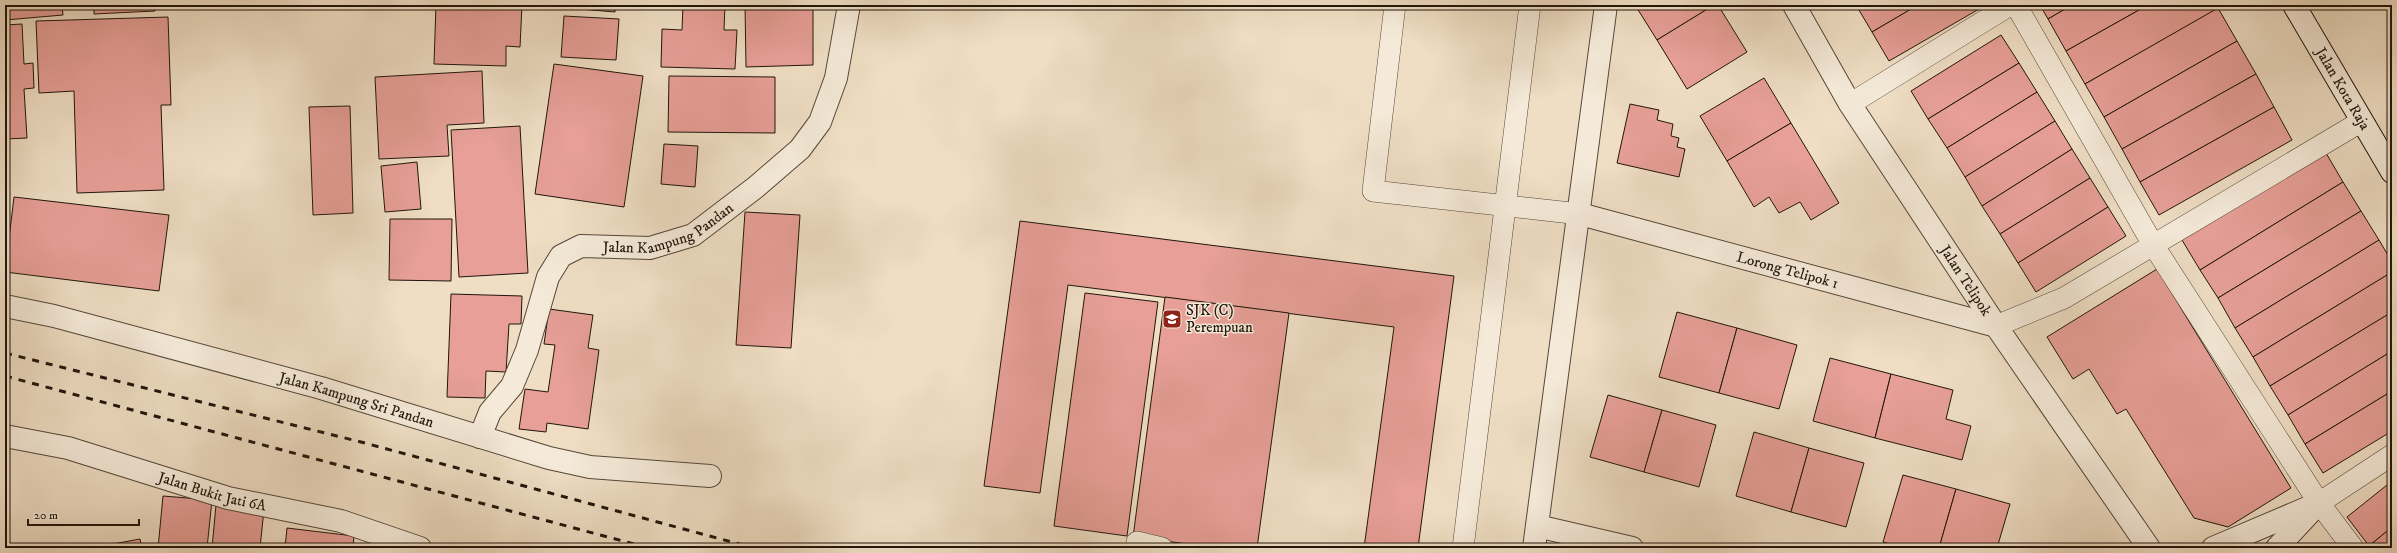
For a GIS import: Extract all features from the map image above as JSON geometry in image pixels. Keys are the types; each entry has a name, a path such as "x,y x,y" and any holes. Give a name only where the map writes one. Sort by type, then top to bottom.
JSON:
{"street":[{"name":"Jalan Kampung Pandan","path":"480,437 490,412 512,386 527,350 548,276 561,256 582,246 650,248 693,235 756,187 800,149 820,122 836,78 849,5"},
{"path":"1534,548 1580,214 1606,5"},
{"name":"Jalan Telipok","path":"1794,5 1850,104 1996,326 2149,548"},
{"name":"Jalan Kota Raja","path":"2294,5 2392,172"},
{"name":"Lorong Telipok 1","path":"1580,214 1996,326"},
{"name":"Jalan Kampung Sri Pandan","path":"5,306 62,318 322,388 549,458 590,467 710,476"},
{"name":"Jalan Bukit Jati 6A","path":"5,436 68,448 228,498 341,521 420,548"},
{"path":"2213,548 2319,503"},
{"path":"2277,548 2319,503"},
{"path":"1536,526 1632,548"}],"lane":[{"path":"1395,5 1372,191 1580,214"},
{"path":"1463,548 1507,206 1530,5"},
{"path":"1850,104 2010,5"},
{"path":"2016,5 2152,243 2319,503 2353,548"},
{"path":"1996,326 2064,298 2152,243 2362,121"},
{"path":"2319,503 2392,455"},
{"path":"1137,542 1162,548"}],"building":[{"path":"5,5 62,5 63,15 5,20"},
{"path":"94,5 155,5 155,11 94,14"},
{"path":"436,5 522,5 520,47 506,46 506,66 434,64"},
{"path":"580,5 615,5 615,12 580,9"},
{"path":"683,5 725,5 724,30 737,30 735,69 661,67 662,29 682,30"},
{"path":"745,5 813,5 813,65 746,67"},
{"path":"1635,5 1714,5 1657,40"},
{"path":"1714,5 1718,5 1747,52 1687,89 1657,40"},
{"path":"1856,5 1918,5 1872,32"},
{"path":"1918,5 1986,5 1889,61 1872,32"},
{"path":"2040,5 2072,5 2048,19"},
{"path":"2072,5 2148,5 2066,51 2048,19"},
{"path":"2148,5 2224,5 2085,84 2066,51"},
{"path":"2218,8 2237,41 2104,117 2085,84"},
{"path":"564,16 619,19 616,60 561,57"},
{"path":"168,17 171,105 161,105 164,190 77,193 74,91 39,93 36,21"},
{"path":"22,24 24,64 33,63 34,88 24,89 27,138 5,139 5,25"},
{"path":"2001,35 2019,63 1928,119 1911,91"},
{"path":"2237,41 2256,74 2122,149 2104,117"},
{"path":"2019,63 2037,92 1947,148 1928,119"},
{"path":"554,64 643,76 624,207 535,194"},
{"path":"482,71 484,123 447,125 449,156 379,159 375,77"},
{"path":"2256,74 2274,107 2140,182 2122,149"},
{"path":"669,76 775,77 775,133 668,132"},
{"path":"1764,78 1791,123 1727,161 1700,116"},
{"path":"2037,92 2055,121 1965,177 1947,148"},
{"path":"1630,104 1659,110 1657,120 1673,124 1671,136 1679,138 1677,147 1685,149 1679,177 1617,163"},
{"path":"350,106 353,213 313,215 309,107"},
{"path":"2274,107 2292,140 2159,215 2140,182"},
{"path":"2055,121 2072,149 1982,206 1965,177"},
{"path":"1791,123 1839,203 1811,220 1800,202 1779,213 1769,197 1754,207 1727,161"},
{"path":"520,126 528,273 459,277 451,130"},
{"path":"664,144 698,146 695,187 661,184"},
{"path":"2072,149 2090,178 2000,234 1982,206"},
{"path":"2326,153 2343,182 2200,270 2182,240"},
{"path":"417,162 421,209 385,212 381,166"},
{"path":"2090,178 2108,207 2018,263 2000,234"},
{"path":"2343,182 2361,211 2218,298 2200,270"},
{"path":"14,197 169,215 159,291 5,272"},
{"path":"2108,207 2126,236 2036,292 2018,263"},
{"path":"2361,211 2379,240 2235,328 2218,298"},
{"path":"745,212 800,215 791,348 736,345"},
{"path":"390,219 452,219 451,281 389,280"},
{"path":"1020,221 1454,276 1418,548 1364,548 1394,327 1068,285 1040,493 984,486"},
{"path":"2379,240 2392,262 2392,272 2253,357 2235,328"},
{"path":"2157,269 2291,488 2228,527 2194,518 2126,409 2117,414 2089,369 2073,379 2047,337"},
{"path":"2392,272 2392,312 2270,386 2253,357"},
{"path":"1085,293 1158,302 1127,536 1054,526"},
{"path":"451,294 522,296 521,324 509,324 506,372 486,371 485,398 447,397"},
{"path":"1165,297 1289,313 1257,548 1219,548 1133,537"},
{"path":"549,309 593,315 588,348 599,350 588,429 547,423 546,432 519,429 525,389 548,392 555,345 544,344"},
{"path":"1677,312 1737,328 1719,393 1659,377"},
{"path":"2392,312 2392,351 2288,415 2270,386"},
{"path":"1737,328 1797,345 1779,409 1719,393"},
{"path":"2392,351 2392,391 2305,444 2288,415"},
{"path":"1830,358 1891,374 1875,438 1813,421"},
{"path":"1891,374 1953,390 1946,419 1971,426 1962,460 1875,438"},
{"path":"2392,391 2392,431 2323,473 2305,444"},
{"path":"1608,395 1662,410 1644,472 1590,457"},
{"path":"1662,410 1716,425 1699,487 1644,472"},
{"path":"1754,432 1809,448 1791,512 1736,496"},
{"path":"1809,448 1864,463 1846,527 1791,512"},
{"path":"1903,475 1956,489 1939,548 1903,548 1883,542"},
{"path":"2392,481 2392,527 2369,546 2347,517"},
{"path":"1956,489 2010,504 1997,548 1939,548"},
{"path":"163,496 212,500 207,548 158,548"},
{"path":"216,505 264,509 260,548 212,548"},
{"path":"2392,527 2392,548 2371,548 2369,546"},
{"path":"287,528 354,536 353,548 285,548"},
{"path":"140,539 142,548 91,548"}],"railway":[{"path":"5,353 361,442 754,548"},
{"path":"5,376 649,548"}],"place":[{"name":"SJK (C) Perempuan","path":"1172,319"}]}
